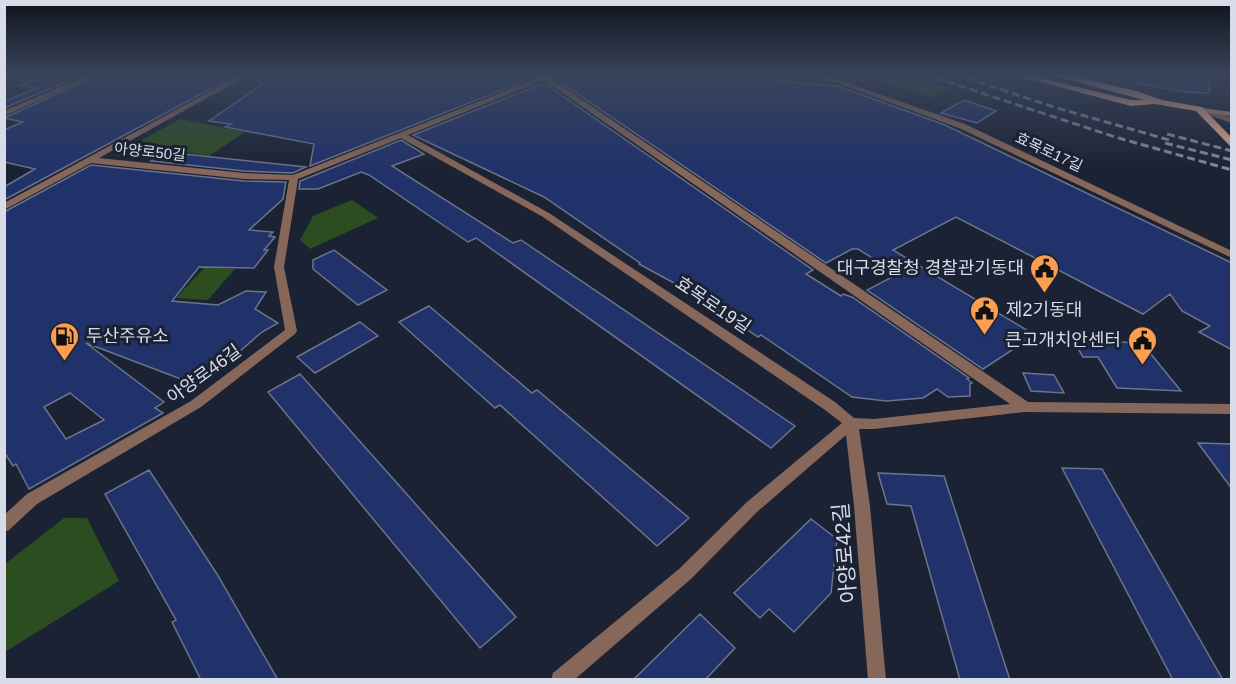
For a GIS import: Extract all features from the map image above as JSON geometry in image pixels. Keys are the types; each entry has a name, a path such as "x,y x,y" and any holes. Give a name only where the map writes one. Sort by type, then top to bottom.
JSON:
{"main road":[{"path":"1176,106 1232,114"},
{"path":"1199,110 1216,131 1232,145"}],"street":[{"path":"4,114 23,106"},
{"name":"아양로50길","path":"4,207 189,106"},
{"path":"294,178 469,106"},
{"path":"590,106 1025,407"},
{"name":"효목로17길","path":"906,106 962,126 1232,255"},
{"path":"1199,110 1232,121"},
{"name":"효목로19길","path":"400,134 546,215 830,406 851,423"},
{"name":"아양로50길","path":"90,160 244,176 294,178"},
{"name":"아양로46길","path":"4,525 32,499 196,404 291,331 279,267 294,178"},
{"path":"560,680 686,574 752,507 851,423 874,424 1025,407 1232,410"},
{"name":"아양로42길","path":"851,423 862,506 877,680"}],"green space":[{"path":"180,119 245,132 209,156 165,149 147,159 114,155"},
{"path":"352,200 378,218 310,249 300,240 313,216"},
{"path":"205,267 235,269 208,300 176,298"},
{"path":"64,518 87,518 119,581 5,652 5,564"}],"building":[{"path":"31,106 179,106 4,200 4,187 35,169 4,162 4,130 23,122 4,118"},
{"path":"231,106 462,106 310,166 314,144 225,127 231,124 209,121"},
{"path":"486,106 577,106 813,270 806,274 841,296 843,294 852,297 969,378 967,379 972,383 970,384 970,396 948,397 937,389 923,398 886,401 852,397 761,335 758,337 698,296 639,264 544,197 413,135"},
{"path":"595,106 893,106 945,125 1232,263 1232,350 1199,332 1210,326 1182,311 1170,294 1143,314 956,217 893,250 1035,335 983,369 867,290 898,274 858,249 852,249 826,263"},
{"path":"954,106 981,106 996,111 977,123 941,113"},
{"path":"401,140 424,154 392,166 513,243 521,240 795,426 771,448 476,238 468,242 369,175 361,172 318,189 299,189 300,181"},
{"path":"165,152 306,167 293,173 244,171 151,161"},
{"path":"91,165 244,181 286,182 283,199 249,230 273,232 269,236 275,237 264,250 268,250 254,268 199,267 172,301 218,305 246,291 266,292 255,309 278,323 262,332 199,386 86,343 164,402 155,408 163,413 29,489 16,464 13,466 4,452 4,212","holes":["70,393 104,420 66,439 44,407"]},
{"path":"334,250 387,290 358,305 313,269 313,260"},
{"path":"429,306 532,393 537,390 689,518 657,546 500,405 495,408 399,322"},
{"path":"360,322 378,336 315,373 297,357"},
{"path":"1073,340 1142,343 1181,391 1117,388 1098,357 1083,357"},
{"path":"1023,373 1054,375 1064,393 1031,391"},
{"path":"300,374 516,617 480,648 268,392"},
{"path":"1198,443 1232,444 1232,489"},
{"path":"1062,468 1102,469 1223,680 1173,680"},
{"path":"149,470 217,574 278,680 201,680 172,622 176,620 105,494"},
{"path":"878,473 944,476 1010,680 960,680 911,506 887,504"},
{"path":"811,519 837,539 831,593 794,632 769,609 760,618 734,593"},
{"path":"700,614 735,648 705,680 633,680"}],"railway":[{"path":"1021,106 1115,137 1232,170"},
{"path":"1051,106 1173,141"},
{"path":"1167,134 1232,151"},
{"path":"1165,143 1232,160"}],"place":[{"name":"대구경찰청 경찰관기동대","path":"1045,294"},
{"name":"제2기동대","path":"985,336"},
{"name":"두산주유소","path":"65,362"},
{"name":"큰고개치안센터","path":"1142,366"}]}
